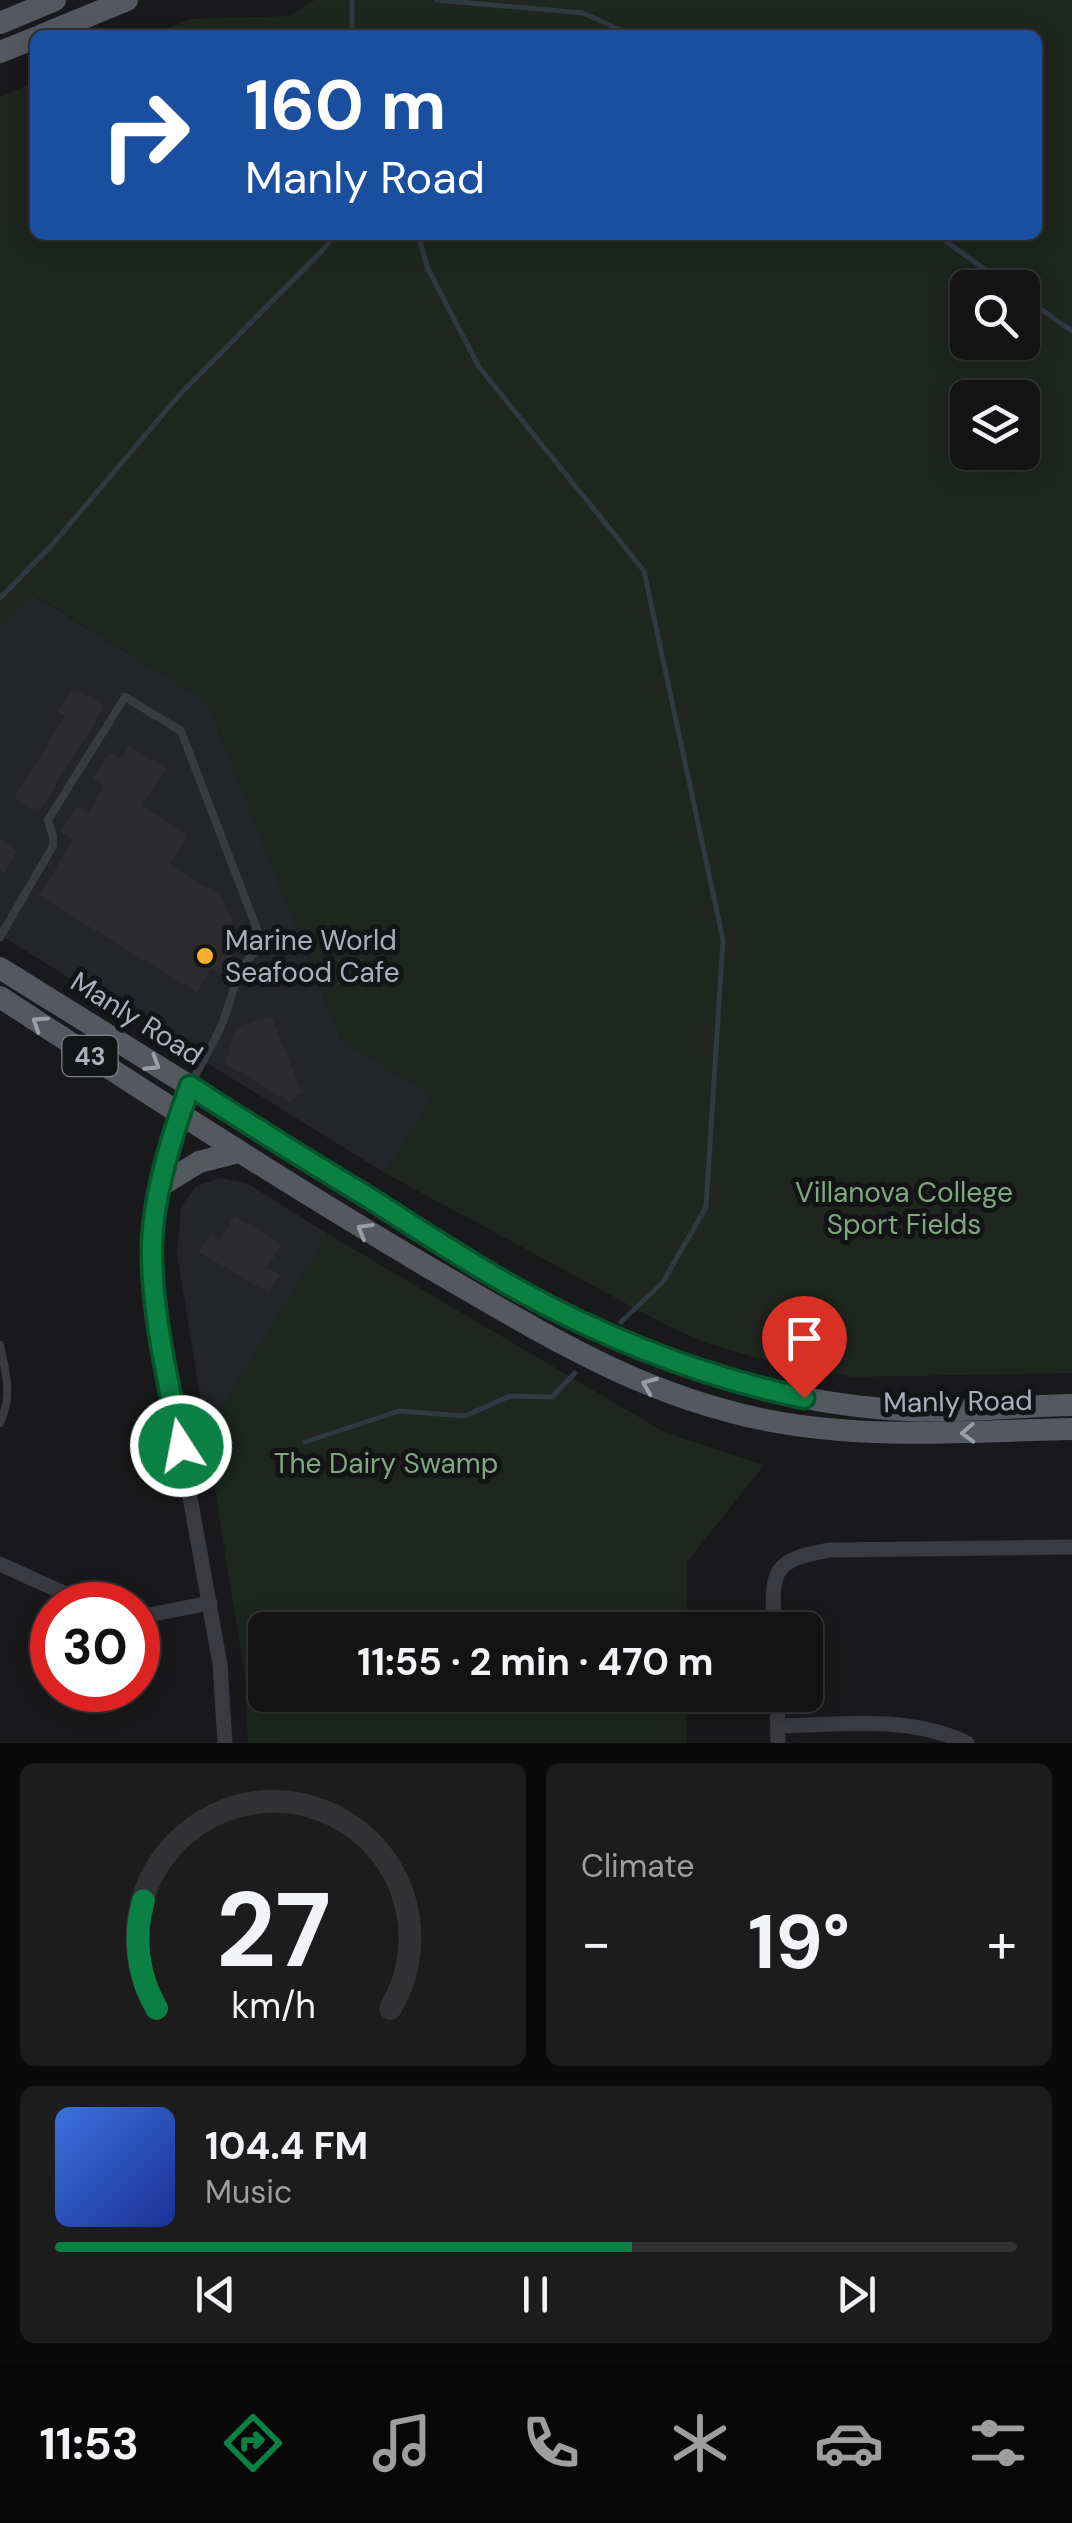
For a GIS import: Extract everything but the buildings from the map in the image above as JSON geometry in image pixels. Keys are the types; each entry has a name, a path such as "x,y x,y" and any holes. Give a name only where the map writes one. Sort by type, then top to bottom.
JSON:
{"main road":[{"path":"0,23 55,0"},
{"path":"54,30 127,0"},
{"path":"0,52 30,40"},
{"name":"Manly Road","path":"0,968 516,1289 596,1330 684,1365 783,1394 867,1407 932,1410 1072,1405"},
{"name":"Manly Road","path":"0,998 338,1214 573,1351 664,1392 770,1420 860,1432 1072,1429"},
{"path":"162,1185 200,1162 238,1152"}],"street":[{"path":"190,1086 162,1185 152,1244 154,1284 220,1664 225,1743"},
{"path":"774,1612 776,1574 800,1555 830,1550 1072,1547"},
{"path":"0,1564 40,1582"},
{"path":"160,1612 210,1603"},
{"path":"778,1712 778,1743"},
{"path":"778,1726 902,1725 932,1730 968,1743"}],"lane":[{"path":"0,937 53,846 48,820 125,698 180,732 263,946 239,972 222,1024 190,1086"},
{"path":"0,1345 9,1389 0,1423"}],"shaded area":[{"path":"33,595 207,702 341,1040 433,1096 385,1173 0,935 0,626"},
{"path":"221,1178 247,1183 328,1234 206,1433 177,1254 181,1207 196,1186"}],"green space":[{"name":"Villanova College Sport Fields","path":"315,0 1072,0 1072,1373 853,1377 779,1364 706,1343 385,1173 433,1096 341,1040 207,702 34,595 0,626 0,97 30,84 30,240 1042,240 1042,30 164,30 191,19 288,16"},
{"name":"The Dairy Swamp","path":"328,1234 666,1433 764,1465 687,1562 687,1612 248,1612 248,1712 687,1712 686,1743 248,1743 245,1678 206,1433"}],"waterway":[{"path":"352,0 352,30"},
{"path":"437,0 583,13 620,30"},
{"path":"0,598 52,545 181,393 331,240"},
{"path":"419,240 428,269 479,367 644,571 723,940 706,1207 663,1282 621,1322"},
{"path":"944,240 986,270"},
{"path":"1040,309 1072,331"},
{"path":"305,1442 399,1411 465,1416 510,1396 552,1397 575,1373"}],"place":[{"name":"Marine World Seafood Cafe","path":"205,956"}],"route":[{"path":"181,1446 162,1347 152,1244 156,1208 190,1086 462,1257 556,1310 684,1365 804,1398"}]}
